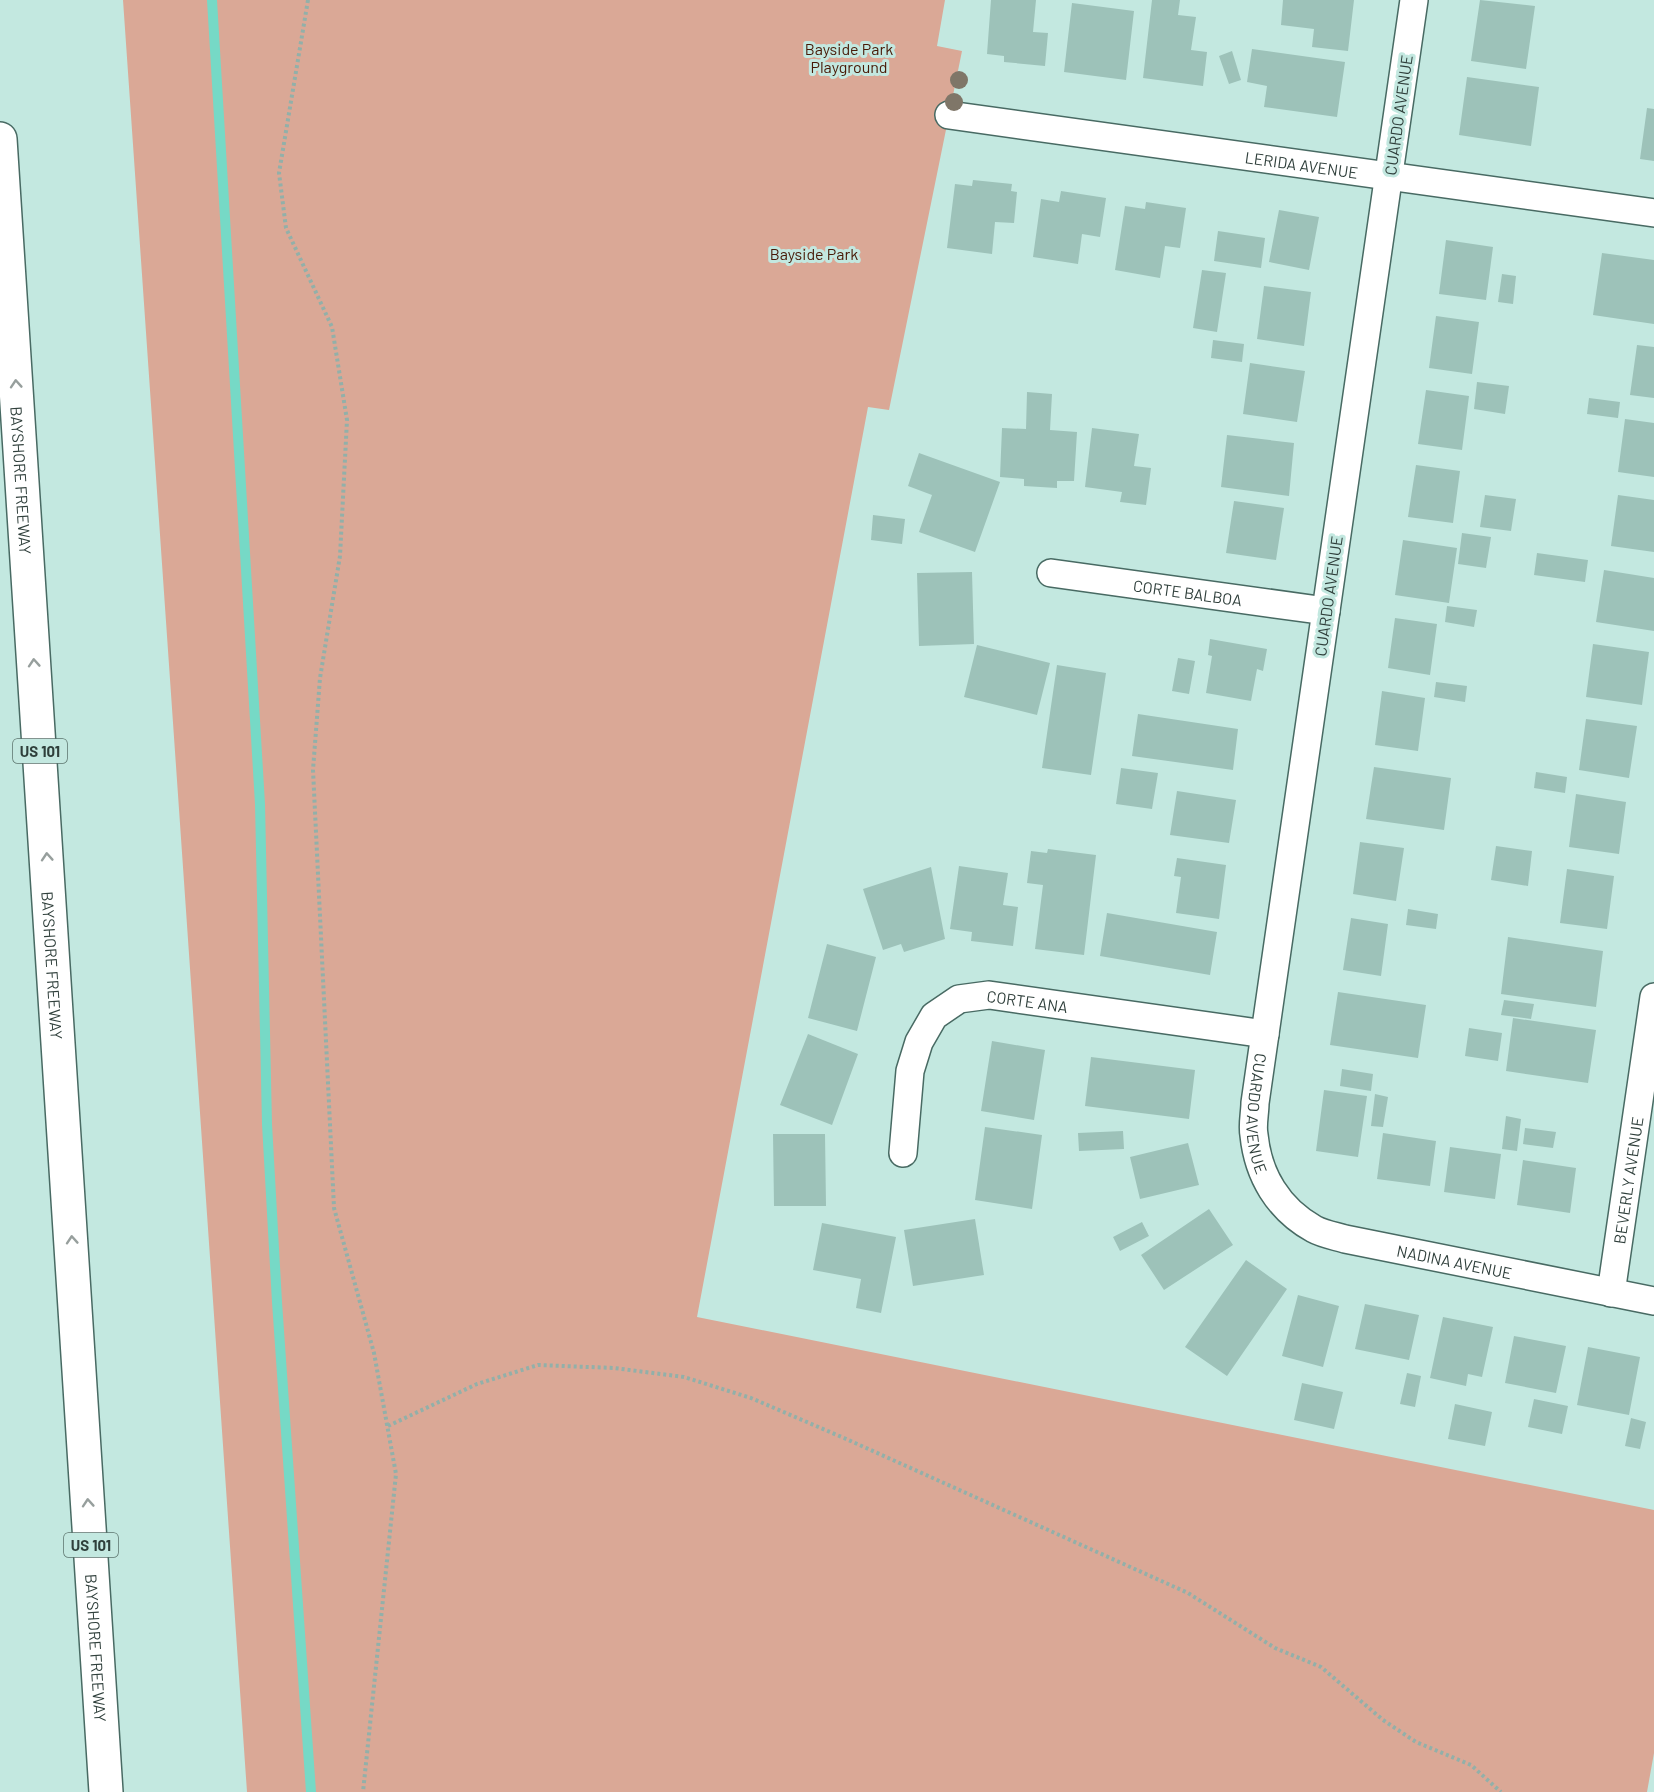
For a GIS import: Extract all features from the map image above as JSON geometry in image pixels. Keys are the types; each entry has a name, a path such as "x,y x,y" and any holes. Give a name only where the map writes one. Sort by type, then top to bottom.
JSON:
{"highway":[{"name":"BAYSHORE FREEWAY","path":"0,139 106,1792"}],"street":[{"name":"CUARDO AVENUE","path":"1271,1191 1258,1162 1253,1133 1255,1103 1414,0"},
{"name":"LERIDA AVENUE","path":"949,115 1654,213"},
{"name":"CORTE BALBOA","path":"1051,573 1326,611"},
{"name":"CORTE ANA","path":"903,1153 910,1071 919,1042 934,1016 959,999 989,995 1265,1034"},
{"name":"BEVERLY AVENUE","path":"1611,1293 1654,997"},
{"name":"NADINA AVENUE","path":"1271,1191 1293,1214 1315,1229 1345,1239 1654,1301"}],"path":[{"path":"308,0 279,173 286,228 332,327 347,420 340,556 320,678 313,770 334,1208 374,1353 396,1474 363,1792"},
{"path":"388,1426 477,1384 538,1365 614,1368 684,1377 751,1398 1188,1593 1275,1648 1321,1666 1383,1720 1416,1742 1471,1766 1501,1792"}],"green space":[{"path":"123,0 945,0 937,46 962,51 889,410 868,407 697,1317 1654,1510 1654,1753 1647,1792 247,1792"}],"building":[{"path":"991,0 1036,0 1033,32 1048,33 1045,66 1004,62 1004,56 987,54"},
{"path":"1152,0 1180,0 1178,15 1196,17 1191,50 1207,52 1203,86 1143,78"},
{"path":"1283,0 1354,0 1348,51 1312,47 1314,29 1281,25"},
{"path":"1480,0 1535,6 1526,69 1471,61"},
{"path":"1072,3 1134,11 1126,80 1064,72"},
{"path":"1252,49 1345,62 1337,117 1264,107 1267,86 1247,82"},
{"path":"1232,51 1241,80 1229,84 1219,56"},
{"path":"1467,77 1539,87 1531,146 1459,135"},
{"path":"1647,108 1654,109 1654,161 1640,159"},
{"path":"973,180 1012,184 1011,191 1017,192 1014,223 995,222 992,254 947,248 955,184 972,186"},
{"path":"1061,191 1106,198 1100,237 1082,234 1078,264 1033,257 1041,199 1059,202"},
{"path":"1146,202 1186,208 1180,248 1165,246 1160,278 1115,270 1125,206 1145,209"},
{"path":"1279,210 1319,217 1309,270 1269,262"},
{"path":"1218,231 1265,238 1261,268 1214,261"},
{"path":"1446,240 1493,247 1486,300 1439,294"},
{"path":"1602,253 1654,260 1654,324 1593,315"},
{"path":"1202,270 1226,273 1217,332 1193,328"},
{"path":"1502,274 1516,276 1513,304 1498,302"},
{"path":"1264,286 1311,292 1304,346 1257,339"},
{"path":"1436,316 1479,322 1472,374 1429,368"},
{"path":"1213,340 1244,344 1242,362 1211,358"},
{"path":"1637,345 1654,347 1654,398 1630,395"},
{"path":"1250,363 1305,371 1297,422 1243,414"},
{"path":"1477,382 1509,386 1505,414 1474,409"},
{"path":"1426,390 1469,396 1462,450 1418,444"},
{"path":"1027,392 1052,394 1050,430 1077,432 1074,481 1057,481 1057,488 1024,486 1024,479 1000,477 1002,428 1026,429"},
{"path":"1589,398 1620,402 1618,418 1587,414"},
{"path":"1625,419 1654,423 1654,477 1618,472"},
{"path":"1092,428 1139,434 1134,466 1151,468 1146,505 1120,502 1122,492 1085,487"},
{"path":"1227,435 1294,443 1289,496 1221,487"},
{"path":"919,453 1000,482 975,552 919,532 932,495 908,486"},
{"path":"1416,465 1460,471 1453,523 1408,517"},
{"path":"1485,495 1516,499 1511,531 1480,527"},
{"path":"1618,495 1654,500 1654,552 1611,546"},
{"path":"1234,501 1284,508 1276,560 1226,553"},
{"path":"873,515 905,519 902,544 871,540"},
{"path":"1462,533 1491,537 1486,568 1458,564"},
{"path":"1403,540 1457,548 1449,603 1395,595"},
{"path":"1537,553 1588,560 1585,582 1534,575"},
{"path":"1604,570 1654,578 1654,631 1596,622"},
{"path":"972,572 974,644 919,646 917,573"},
{"path":"1447,606 1477,610 1474,627 1445,622"},
{"path":"1395,618 1437,624 1430,675 1388,668"},
{"path":"1210,639 1267,649 1263,671 1257,669 1251,701 1206,693 1212,656 1208,655"},
{"path":"1593,644 1649,652 1642,705 1586,697"},
{"path":"977,645 1050,663 1037,715 964,697"},
{"path":"1178,658 1195,661 1189,694 1172,691"},
{"path":"1057,665 1106,673 1091,775 1042,768"},
{"path":"1436,682 1467,686 1465,702 1434,697"},
{"path":"1382,691 1425,698 1418,751 1375,745"},
{"path":"1138,714 1238,729 1233,770 1132,756"},
{"path":"1586,719 1637,726 1629,778 1579,770"},
{"path":"1374,767 1451,778 1444,830 1366,819"},
{"path":"1121,768 1158,773 1152,809 1116,804"},
{"path":"1536,772 1567,777 1565,793 1534,788"},
{"path":"1177,791 1236,800 1229,843 1170,835"},
{"path":"1576,794 1626,802 1619,854 1569,847"},
{"path":"1360,842 1404,848 1396,901 1353,894"},
{"path":"1496,846 1532,851 1528,886 1491,880"},
{"path":"1048,849 1096,855 1084,955 1035,949 1043,885 1027,883 1031,851 1047,853"},
{"path":"1177,858 1226,865 1219,919 1176,913 1181,877 1174,876"},
{"path":"959,866 1008,873 1003,905 1018,907 1013,946 971,941 972,932 950,929"},
{"path":"931,867 945,939 904,952 901,944 883,950 863,889"},
{"path":"1567,869 1614,876 1607,929 1560,923"},
{"path":"1408,909 1438,914 1436,929 1406,925"},
{"path":"1107,913 1217,932 1210,975 1100,956"},
{"path":"1351,918 1388,924 1381,976 1343,970"},
{"path":"1508,937 1603,951 1596,1007 1501,994"},
{"path":"827,944 876,957 857,1031 808,1018"},
{"path":"1338,992 1426,1005 1418,1058 1330,1045"},
{"path":"1504,1000 1534,1004 1531,1019 1501,1015"},
{"path":"1513,1018 1596,1030 1588,1083 1506,1071"},
{"path":"1469,1028 1502,1033 1498,1061 1465,1056"},
{"path":"808,1034 858,1054 832,1125 780,1105"},
{"path":"992,1041 1045,1050 1034,1120 981,1111"},
{"path":"1091,1057 1195,1070 1189,1119 1085,1106"},
{"path":"1342,1069 1373,1074 1371,1091 1340,1086"},
{"path":"1324,1090 1367,1096 1358,1157 1316,1151"},
{"path":"1375,1094 1388,1097 1383,1127 1371,1126"},
{"path":"1506,1116 1521,1119 1517,1151 1502,1149"},
{"path":"985,1127 1042,1135 1032,1209 975,1200"},
{"path":"1525,1128 1556,1132 1553,1148 1523,1144"},
{"path":"1123,1131 1124,1149 1079,1151 1078,1133"},
{"path":"1383,1133 1436,1141 1430,1186 1377,1179"},
{"path":"773,1134 825,1134 826,1206 774,1206"},
{"path":"1188,1143 1199,1185 1140,1199 1130,1157"},
{"path":"1450,1147 1501,1154 1495,1199 1444,1192"},
{"path":"1523,1160 1576,1168 1570,1213 1517,1205"},
{"path":"1209,1209 1233,1245 1164,1290 1141,1255"},
{"path":"975,1219 984,1275 913,1286 904,1230"},
{"path":"1142,1222 1149,1236 1120,1251 1113,1237"},
{"path":"822,1223 896,1237 881,1313 856,1308 861,1279 813,1270"},
{"path":"1246,1260 1287,1289 1227,1376 1185,1347"},
{"path":"1298,1295 1339,1306 1323,1367 1282,1356"},
{"path":"1365,1304 1419,1315 1409,1360 1355,1349"},
{"path":"1443,1317 1493,1327 1482,1377 1468,1374 1466,1386 1430,1378"},
{"path":"1514,1336 1566,1346 1556,1393 1505,1383"},
{"path":"1588,1347 1640,1357 1629,1415 1577,1405"},
{"path":"1407,1373 1421,1376 1415,1407 1400,1404"},
{"path":"1302,1383 1343,1392 1334,1429 1294,1420"},
{"path":"1534,1399 1568,1406 1562,1434 1528,1427"},
{"path":"1455,1404 1492,1412 1485,1446 1448,1439"},
{"path":"1631,1418 1646,1422 1640,1449 1625,1446"}],"waterway":[{"path":"212,0 260,804 267,1124 311,1792"}],"park label":[{"name":"Bayside Park Playground","path":"849,57"},
{"name":"Bayside Park","path":"814,253"}]}
